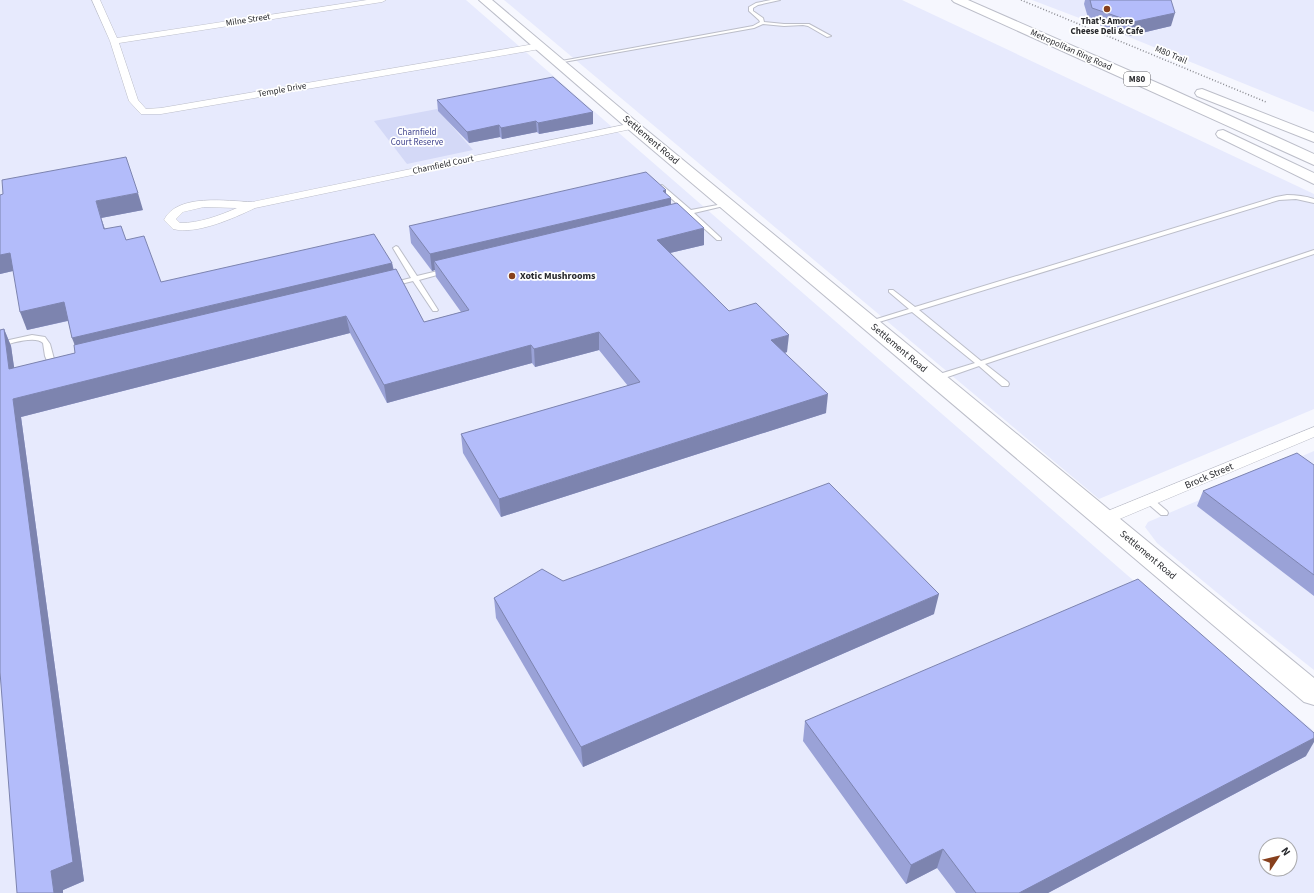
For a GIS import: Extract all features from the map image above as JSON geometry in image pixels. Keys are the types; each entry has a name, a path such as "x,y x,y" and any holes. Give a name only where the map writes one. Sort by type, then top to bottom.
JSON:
{"main road":[{"name":"Settlement Road","path":"485,0 726,204 1314,694"},
{"name":"Metropolitan Ring Road","path":"958,0 1314,160"},
{"name":"Metropolitan Ring Road","path":"985,0 1314,146"},
{"path":"1072,50 1110,74 1214,130 1314,179"},
{"path":"1176,84 1314,138"}],"street":[{"name":"Temple Drive","path":"96,0 114,41 134,101 144,112 161,111 540,46"},
{"name":"Milne Street","path":"114,41 382,0"},
{"name":"Charnfield Court","path":"252,205 219,204 196,206 178,210 171,215 170,220 177,227 198,225 224,218 252,205 633,126"},
{"name":"Brock Street","path":"1104,519 1314,432"}],"lane":[{"path":"762,23 761,19 751,11 751,8 757,4 778,0"},
{"path":"558,62 754,27 762,23 809,25 829,36"},
{"path":"662,187 719,239"},
{"path":"869,323 1278,198 1296,196 1314,202"},
{"path":"668,218 726,204"},
{"path":"396,248 435,310"},
{"path":"936,378 1314,252"},
{"path":"384,286 453,269"},
{"path":"891,291 1005,384"},
{"path":"0,344 26,338 40,338 47,342 49,357 52,361 69,362"},
{"path":"1150,501 1164,513"}],"path":[{"name":"M80 Trail","path":"1022,0 1271,104"}],"shaded area":[{"path":"0,0 466,0 1134,581 1314,731 1314,893 0,893"},
{"path":"504,0 902,0 1314,194 1314,409 1099,499"},
{"path":"1032,0 1314,0 1314,112 1124,35"},
{"path":"1314,451 1314,670 1157,543 1145,527 1148,522"}],"green space":[{"name":"Charnfield Court Reserve","path":"437,109 473,150 407,164 374,121"}],"building":[{"path":"1090,0 1171,0 1175,13 1133,22 1092,8"},
{"path":"553,77 593,112 538,123 536,121 501,128 499,125 467,132 437,100"},
{"path":"126,157 138,193 96,201 104,229 121,226 126,240 144,236 161,282 374,234 392,263 72,338 64,302 20,312 10,253 0,255 0,195 3,194 2,180"},
{"path":"646,172 666,190 663,191 671,198 430,254 409,226"},
{"path":"677,203 704,228 657,240 729,311 756,303 789,335 771,340 828,394 499,499 461,434 640,382 599,332 534,349 531,345 384,385 346,316 13,399 73,862 51,871 54,893 17,893 0,672 0,330 4,329 9,369 75,353 74,345 396,269 424,322 469,310 434,261"},
{"path":"1297,453 1314,465 1314,575 1203,491"},
{"path":"829,483 939,594 581,747 494,598 542,569 563,581"},
{"path":"1138,579 1314,733 1314,738 1019,893 976,893 943,849 911,865 805,721"}],"place":[{"name":"That's Amore Cheese Deli & Cafe","path":"1107,9"},
{"name":"Xotic Mushrooms","path":"512,276"}]}
